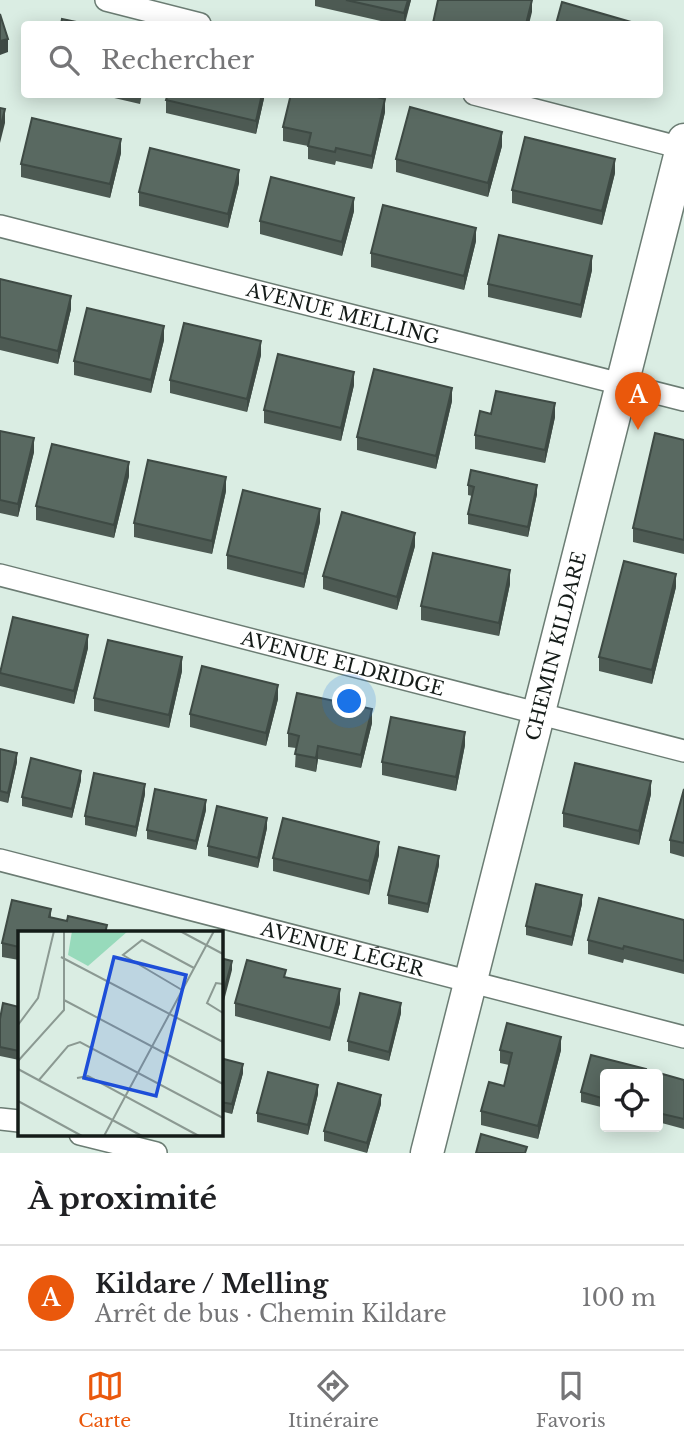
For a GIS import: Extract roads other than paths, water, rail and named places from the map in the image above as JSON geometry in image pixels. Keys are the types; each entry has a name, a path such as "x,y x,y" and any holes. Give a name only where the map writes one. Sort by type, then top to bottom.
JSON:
{"street":[{"path":"106,0 188,21"},
{"path":"491,98 683,144"},
{"name":"CHEMIN KILDARE","path":"426,1153 472,981 683,144"},
{"name":"AVENUE MELLING","path":"0,226 684,400"},
{"name":"AVENUE ELDRIDGE","path":"0,575 684,751"},
{"name":"AVENUE LÉGER","path":"0,860 684,1037"},
{"path":"0,1119 18,1121"},
{"path":"88,1136 156,1153"}],"place":[{"name":"Kildare / Melling","path":"638,430"}]}
